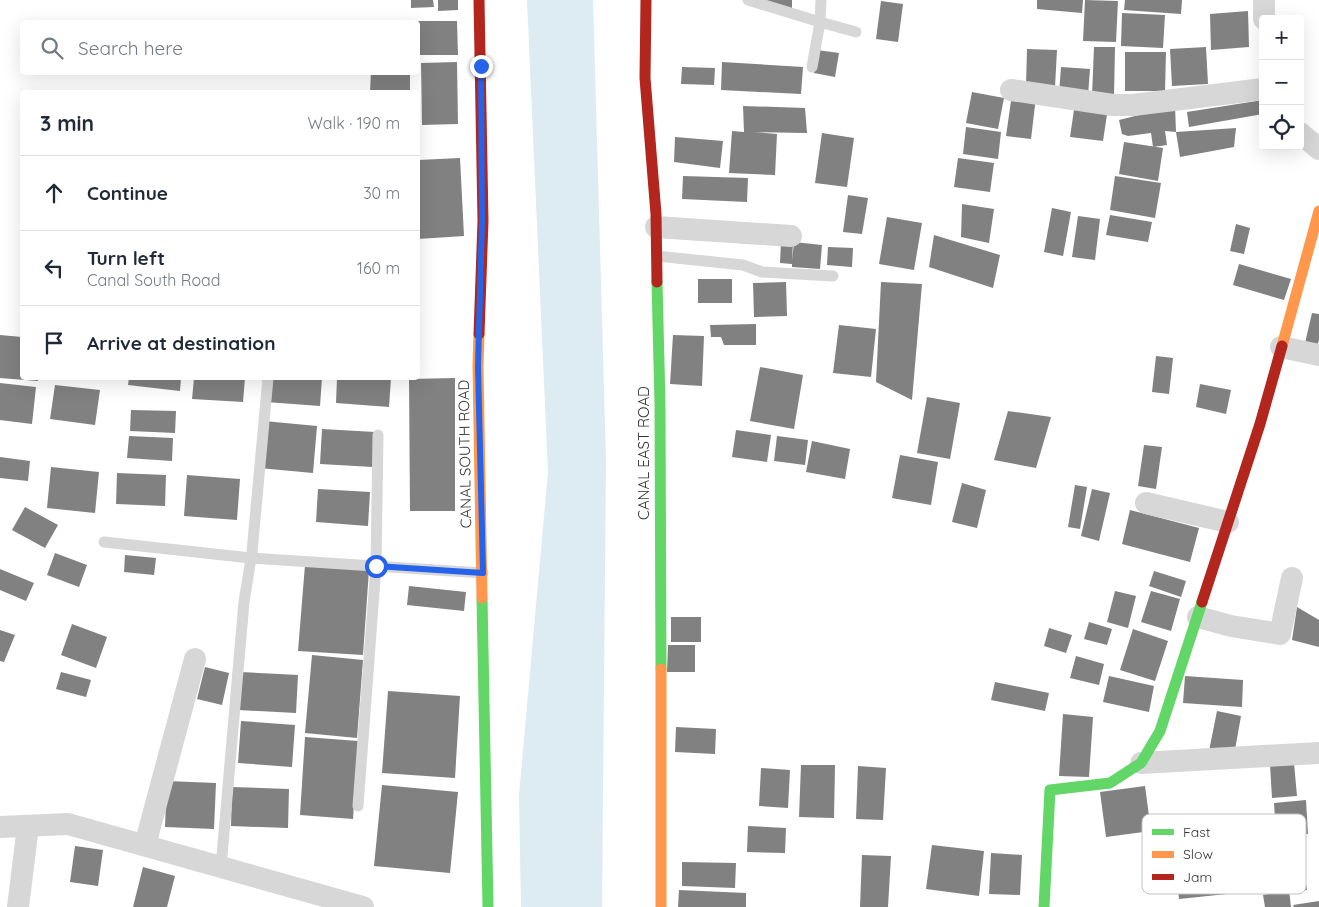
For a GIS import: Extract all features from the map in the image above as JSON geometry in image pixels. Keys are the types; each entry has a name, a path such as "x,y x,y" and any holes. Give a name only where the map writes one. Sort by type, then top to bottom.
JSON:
{"street":[{"name":"CANAL SOUTH ROAD","path":"479,0 482,221 478,366 488,907"},
{"name":"CANAL EAST ROAD","path":"646,0 645,78 656,227 660,404 661,907"},
{"path":"1264,0 1264,15"},
{"path":"1011,90 1112,104 1133,105 1259,89"},
{"path":"1304,136 1319,149"},
{"path":"1044,907 1050,790 1110,783 1141,763 1160,731 1260,424 1319,211"},
{"path":"656,227 791,236"},
{"path":"1281,347 1319,355"},
{"path":"1146,503 1228,522"},
{"path":"1198,617 1231,626 1280,634 1292,578"},
{"path":"145,846 195,659"},
{"path":"1141,763 1319,754"},
{"path":"0,827 68,824 353,906"},
{"path":"18,907 28,826"}],"lane":[{"path":"748,0 856,32"},
{"path":"812,67 820,22 821,0"},
{"path":"657,256 743,265 762,272 833,276"},
{"path":"221,867 244,602 251,558 268,380"},
{"path":"358,806 376,566 378,435"},
{"path":"104,542 251,558 483,573"}],"shaded area":[{"path":"527,0 593,0 606,460 602,907 521,907 519,795 548,472"}],"building":[{"path":"411,0 433,0 434,7 411,8"},
{"path":"438,0 458,0 458,10 438,11"},
{"path":"759,0 792,0 792,10"},
{"path":"1037,0 1083,0 1082,13 1037,9"},
{"path":"1085,0 1118,1 1116,42 1083,41"},
{"path":"1125,0 1182,0 1181,14 1124,10"},
{"path":"881,1 903,4 898,42 876,39"},
{"path":"1248,11 1249,47 1211,50 1210,14"},
{"path":"1122,13 1165,15 1163,48 1121,46"},
{"path":"420,21 457,21 458,55 420,55"},
{"path":"1094,47 1115,47 1114,96 1092,96"},
{"path":"1206,47 1208,84 1172,86 1170,49"},
{"path":"1027,49 1057,50 1055,87 1026,86"},
{"path":"817,50 839,53 835,77 814,73"},
{"path":"1125,52 1166,52 1165,91 1125,91"},
{"path":"457,62 458,124 422,125 421,63"},
{"path":"722,62 803,67 801,94 721,90"},
{"path":"682,67 715,68 714,85 681,84"},
{"path":"1061,67 1090,69 1088,96 1059,94"},
{"path":"371,75 410,75 410,90 370,90"},
{"path":"972,92 1004,98 998,129 966,123"},
{"path":"1012,94 1036,97 1031,139 1006,136"},
{"path":"1259,101 1259,115 1189,127 1187,112"},
{"path":"1075,103 1108,108 1103,141 1070,137"},
{"path":"743,106 805,108 807,133 754,132 777,134 775,175 729,173 732,131 744,132"},
{"path":"1175,106 1176,132 1165,131 1167,145 1153,147 1151,133 1128,136 1122,134 1119,120"},
{"path":"966,127 1001,132 998,159 963,154"},
{"path":"1236,128 1234,147 1180,157 1176,132"},
{"path":"822,133 854,138 847,187 815,183"},
{"path":"675,137 723,141 720,168 674,162"},
{"path":"1124,142 1163,148 1158,181 1119,174"},
{"path":"460,158 464,236 420,239 420,160"},
{"path":"958,158 994,163 990,192 954,187"},
{"path":"683,176 748,178 747,202 682,199"},
{"path":"1115,176 1161,183 1155,218 1110,210"},
{"path":"848,195 868,198 862,234 843,232"},
{"path":"962,204 994,209 989,243 961,237"},
{"path":"1052,208 1071,212 1063,256 1044,252"},
{"path":"1110,215 1152,222 1148,242 1106,235"},
{"path":"1078,216 1100,219 1095,260 1072,257"},
{"path":"887,217 922,223 914,270 879,264"},
{"path":"1236,224 1250,228 1244,254 1230,251"},
{"path":"934,235 1000,255 993,288 929,267"},
{"path":"781,242 793,242 792,261 794,242 822,245 820,269 792,267 792,264 780,263"},
{"path":"828,247 853,248 852,267 827,265"},
{"path":"1239,264 1291,279 1284,300 1233,285"},
{"path":"698,279 732,279 732,303 698,303"},
{"path":"786,282 787,316 754,317 753,283"},
{"path":"881,282 922,284 912,400 876,382"},
{"path":"1312,313 1319,314 1319,340 1317,346 1305,343"},
{"path":"756,324 756,345 724,345 721,337 711,337 710,325"},
{"path":"839,325 876,329 871,377 833,373"},
{"path":"0,335 20,337 20,380 0,378"},
{"path":"673,335 704,336 702,386 670,384"},
{"path":"1156,356 1173,358 1169,394 1152,392"},
{"path":"760,367 803,375 794,429 750,421"},
{"path":"455,378 455,511 410,511 409,380"},
{"path":"129,380 181,380 180,391 128,385"},
{"path":"194,380 245,380 243,402 192,399"},
{"path":"268,380 322,380 320,406 266,402"},
{"path":"337,380 391,380 389,407 336,403"},
{"path":"0,383 36,387 32,424 0,420"},
{"path":"1200,384 1231,390 1226,414 1196,407"},
{"path":"55,385 100,390 95,425 50,419"},
{"path":"927,397 960,403 950,459 917,453"},
{"path":"131,410 176,411 175,433 130,431"},
{"path":"1008,411 1051,417 1036,468 994,460"},
{"path":"264,421 317,426 313,473 259,468"},
{"path":"322,429 375,432 373,467 320,464"},
{"path":"736,430 771,435 767,462 732,457"},
{"path":"129,436 173,438 172,461 127,458"},
{"path":"777,436 808,440 805,465 774,461"},
{"path":"812,441 850,449 845,479 806,472"},
{"path":"1144,445 1162,447 1156,489 1138,486"},
{"path":"900,455 938,462 931,505 892,498"},
{"path":"0,457 30,461 28,481 0,478"},
{"path":"51,467 99,472 95,513 47,508"},
{"path":"117,473 166,475 165,506 116,504"},
{"path":"187,475 240,479 237,520 184,516"},
{"path":"962,483 986,490 977,528 952,522"},
{"path":"1075,485 1087,487 1080,529 1068,527"},
{"path":"318,489 370,492 368,526 316,522"},
{"path":"1092,489 1110,493 1099,541 1081,536"},
{"path":"25,507 58,525 45,548 12,530"},
{"path":"1130,510 1199,528 1190,562 1122,544"},
{"path":"55,553 87,565 79,587 47,575"},
{"path":"125,555 156,558 154,575 124,572"},
{"path":"305,565 369,570 363,655 298,651"},
{"path":"0,569 34,583 26,601 0,590"},
{"path":"1154,571 1186,581 1181,597 1149,586"},
{"path":"409,586 466,592 464,611 407,605"},
{"path":"1115,591 1136,596 1128,628 1107,622"},
{"path":"1151,591 1180,599 1171,631 1141,622"},
{"path":"1297,607 1319,620 1319,647 1292,640"},
{"path":"671,617 701,617 701,642 671,642"},
{"path":"1089,622 1112,629 1107,645 1084,639"},
{"path":"72,624 107,637 96,668 61,655"},
{"path":"1049,628 1072,635 1066,653 1044,646"},
{"path":"1133,629 1168,641 1155,681 1120,670"},
{"path":"0,630 15,635 4,662 0,661"},
{"path":"668,645 695,645 695,672 667,672"},
{"path":"312,655 363,660 357,738 305,733"},
{"path":"1076,656 1104,664 1099,685 1070,678"},
{"path":"205,667 229,673 222,705 197,699"},
{"path":"61,672 91,680 86,697 56,689"},
{"path":"240,672 298,675 296,713 238,710"},
{"path":"1109,676 1154,686 1149,712 1103,702"},
{"path":"1185,676 1243,680 1242,707 1183,703"},
{"path":"995,682 1049,693 1045,711 991,700"},
{"path":"388,691 460,696 455,778 382,773"},
{"path":"1217,711 1241,716 1233,761 1208,756"},
{"path":"1063,714 1093,717 1089,777 1059,776"},
{"path":"241,721 295,725 292,767 238,763"},
{"path":"676,727 716,729 715,754 675,752"},
{"path":"305,737 358,741 353,819 300,815"},
{"path":"1294,763 1297,796 1272,798 1270,765"},
{"path":"801,765 835,765 834,818 799,817"},
{"path":"858,766 886,768 883,820 856,819"},
{"path":"761,768 790,770 788,808 759,806"},
{"path":"167,781 216,783 214,829 165,827"},
{"path":"382,785 458,792 450,873 374,866"},
{"path":"1145,786 1149,814 1142,814 1142,832 1106,837 1100,792"},
{"path":"232,787 289,789 288,828 231,826"},
{"path":"1306,800 1308,834 1306,834 1306,814 1275,814 1274,803"},
{"path":"748,826 786,828 785,853 747,852"},
{"path":"932,845 984,851 979,896 926,889"},
{"path":"75,846 103,850 98,886 70,882"},
{"path":"991,853 1022,855 1020,895 989,894"},
{"path":"862,855 891,856 888,907 860,907"},
{"path":"682,862 736,863 735,888 682,886"},
{"path":"143,867 175,876 167,907 133,907"},
{"path":"679,890 746,893 746,907 678,907"},
{"path":"1178,894 1227,894 1179,899"},
{"path":"1289,894 1291,907 1265,907 1263,895"},
{"path":"1319,901 1319,907 1294,907 1293,905"}],"traffic: fast":[{"path":"657,282 660,404 661,669"},
{"path":"482,598 488,907"},
{"path":"1044,907 1050,790 1110,783 1141,763 1160,731 1202,602"}],"traffic: slow":[{"path":"1282,346 1319,211"},
{"path":"479,334 482,598"},
{"path":"661,669 661,907"}],"traffic: jam":[{"path":"479,0 483,221 479,334"},
{"path":"646,0 645,78 656,214 657,282"},
{"path":"1202,602 1260,424 1282,346"}],"route":[{"path":"376,566 483,573 478,366 482,221 481,66"}]}
